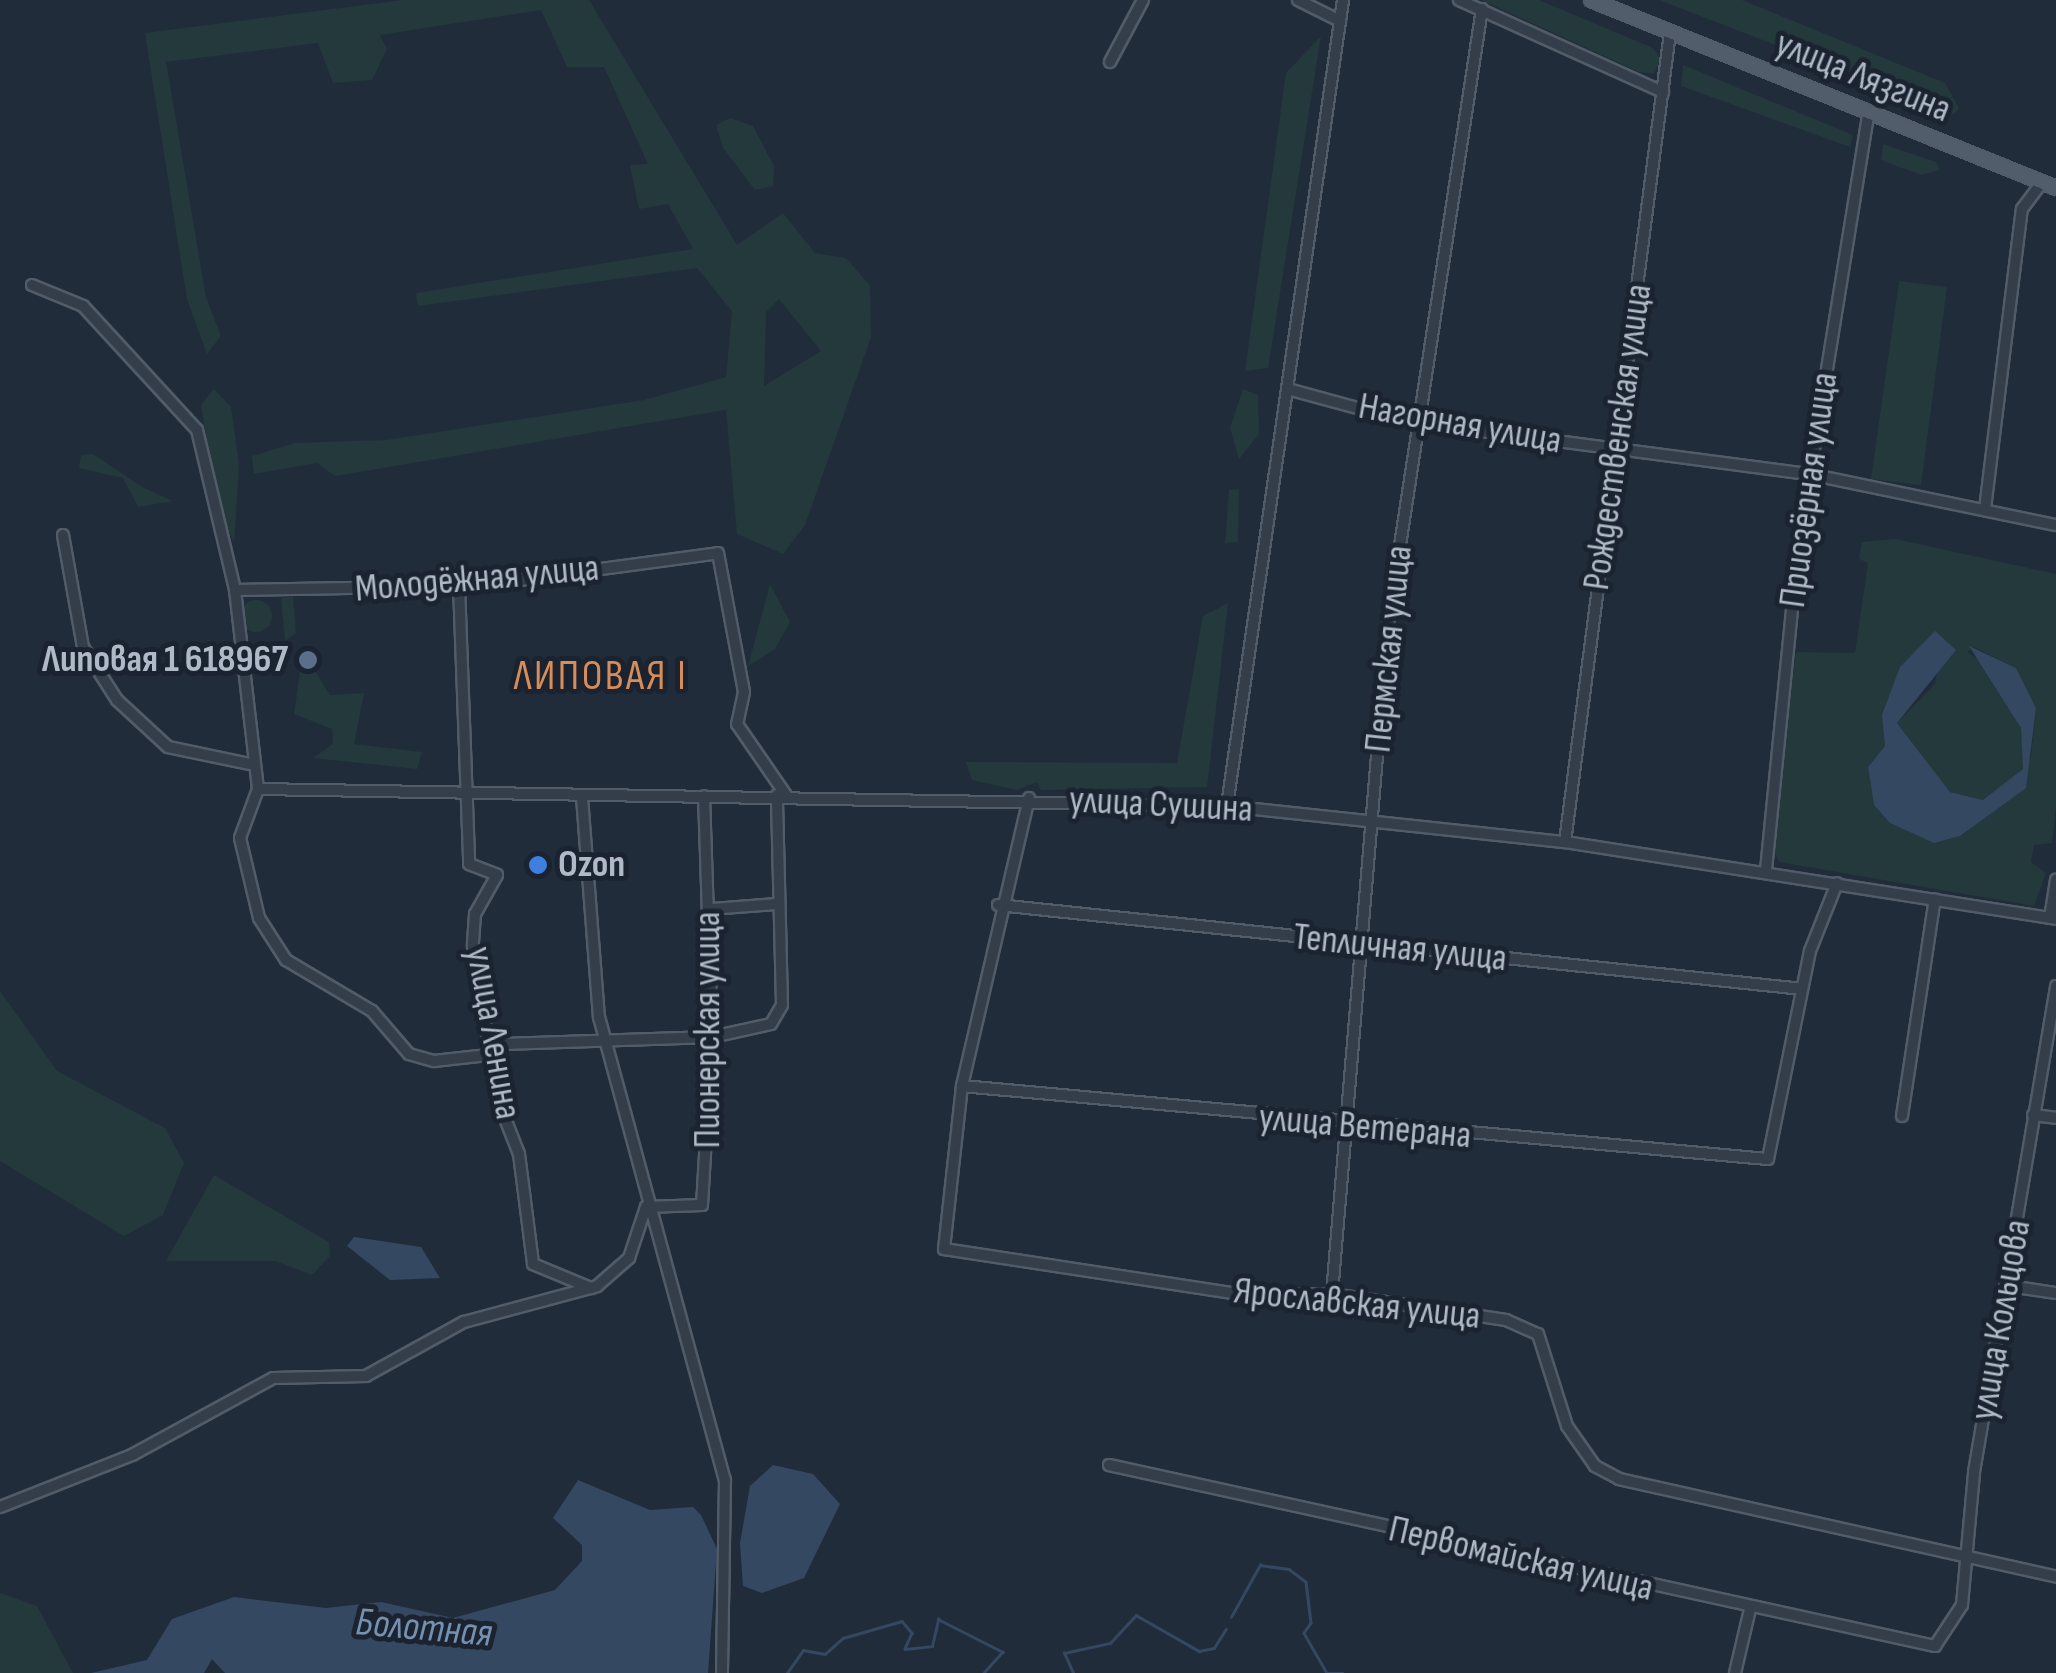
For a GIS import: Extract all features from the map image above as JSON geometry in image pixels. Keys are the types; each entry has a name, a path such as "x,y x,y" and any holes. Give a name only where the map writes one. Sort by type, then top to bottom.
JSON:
{"main road":[{"name":"улица Лязгина","path":"1591,0 2049,185"}],"street":[{"path":"1110,62 1142,0"},
{"path":"1298,0 1340,21"},
{"path":"1226,806 1292,390 1343,0"},
{"path":"1458,0 1663,92"},
{"name":"Пермская улица","path":"1332,1294 1360,944 1418,423 1482,9"},
{"name":"Рождественская улица","path":"1565,842 1670,32"},
{"name":"Приозёрная улица","path":"1766,870 1808,474 1869,112"},
{"path":"1985,510 2022,209 2049,185"},
{"path":"32,285 83,306 188,414 235,590 250,764 258,788 240,838 259,918 286,960 372,1011 409,1054 434,1061 605,1034 712,1038 757,1030 782,1005 778,904 782,795"},
{"name":"Нагорная улица","path":"1292,390 1418,423 1808,474 2056,525"},
{"path":"63,535 83,647 117,700 168,747 250,764"},
{"name":"Молодёжная улица","path":"235,590 459,586 718,553 744,692 737,724 782,795"},
{"name":"улица Ленина","path":"459,586 469,791 461,804 469,864 497,875 476,914 472,946 533,1264 590,1288"},
{"name":"улица Сушина","path":"258,788 582,796 1029,798 1226,806 1565,842 1766,870 2053,919"},
{"path":"582,796 605,1034 646,1207 725,1480 722,1672"},
{"name":"Пионерская улица","path":"646,1207 686,1212 710,1192 711,908 699,851 704,796"},
{"path":"962,1086 998,905 1029,798"},
{"path":"2053,919 2056,879"},
{"path":"1802,989 1838,883"},
{"path":"1902,1116 1935,900"},
{"path":"711,908 778,904"},
{"name":"Тепличная улица","path":"998,905 1802,989"},
{"name":"улица Кольцова","path":"1935,1646 1962,1605 1974,1472 2056,986"},
{"name":"улица Ветерана","path":"962,1086 1344,1127 1768,1159 1802,989"},
{"name":"Ярославская улица","path":"962,1086 944,1249 1238,1294 1332,1294 1506,1320 1538,1334 1567,1426 1595,1466 1619,1479 1866,1528 1968,1562 2056,1577"},
{"path":"2034,1115 2056,1118"},
{"path":"0,1507 132,1455 274,1378 366,1376 464,1322 590,1288 629,1258 646,1207"},
{"path":"2008,1286 2056,1292"},
{"name":"Первомайская улица","path":"1110,1465 1750,1609 1935,1646"},
{"path":"1735,1673 1750,1609"}],"green space":[{"path":"403,0 589,0 737,245 783,213 815,253 846,258 870,286 871,337 805,525 783,554 737,534 726,410 335,476 317,463 254,474 252,456 295,443 387,440 644,400 726,377 732,311 697,268 418,306 416,293 693,249 668,204 639,209 630,165 648,164 604,67 567,67 541,10 380,35 387,49 372,80 333,83 318,43 166,62 206,297 221,336 207,354 187,299 145,33","holes":["779,299 821,351 764,386 766,312"]},
{"path":"1481,0 1539,0 1653,48 1661,59 1654,74 1639,72"},
{"path":"1659,0 1742,0 1945,83 1959,108 1954,114"},
{"path":"1321,36 1268,368 1245,371 1286,73"},
{"path":"1683,65 1853,135 1850,147 1681,86"},
{"path":"730,118 753,126 774,166 773,186 755,190 723,148 716,125"},
{"path":"1883,144 1936,162 1940,170 1921,175 1881,160"},
{"path":"1899,281 1947,287 1921,485 1871,479"},
{"path":"214,389 231,407 239,464 234,543 216,501 201,405"},
{"path":"1243,389 1258,395 1259,434 1239,459 1230,428"},
{"path":"93,454 142,487 173,501 138,507 123,478 79,468 81,455"},
{"path":"1239,489 1238,542 1225,543 1229,490"},
{"path":"1896,539 2056,574 2056,808 2052,843 2034,845 2031,862 2046,873 2034,906 1779,862 1772,846 1796,652 1855,653 1868,563 1859,559 1862,542","holes":["1930,639 1940,660 1935,684 1897,723 1950,792 1984,800 2024,769 2021,728 1986,664 1967,652 1974,647 2016,668 2036,708 2031,756 2015,790 1960,836 1938,842 1890,823 1874,805 1868,767 1885,746 1900,667"]},
{"path":"770,584 790,622 775,649 748,666"},
{"path":"293,596 296,633 285,641 281,598"},
{"path":"256,600 267,605 272,616 267,627 256,632 245,627 240,616 245,605"},
{"path":"1228,603 1207,787 1041,790 1037,782 1017,790 972,780 966,762 1177,763 1203,616"},
{"path":"315,671 330,695 364,693 354,744 422,752 417,769 313,758 333,744 332,729 294,714 300,672"},
{"path":"0,991 57,1071 165,1128 184,1163 163,1215 124,1236 0,1161"},
{"path":"214,1175 329,1242 330,1256 312,1275 275,1261 166,1261"},
{"path":"0,1593 37,1606 73,1673 0,1673"}],"water":[{"path":"1935,631 1956,650 1897,723 1950,792 1983,800 2023,769 2021,728 1969,646 2016,668 2036,708 2026,788 1960,836 1934,843 1890,823 1874,805 1868,767 1885,746 1882,715 1900,667"},
{"path":"354,1237 421,1247 440,1278 390,1280 347,1246"},
{"path":"773,1465 813,1474 840,1504 804,1578 762,1593 743,1586 740,1543 750,1486"},
{"path":"578,1480 650,1510 693,1507 701,1515 717,1549 708,1673 225,1673 212,1659 204,1673 91,1673 147,1660 172,1619 234,1597 326,1608 381,1602 453,1618 555,1590 582,1561 582,1545 553,1518"}],"waterway":[{"name":"Болотная","path":"1231,1617 1260,1565 1289,1569 1306,1582 1311,1623 1304,1633 1327,1673 1343,1673"},
{"name":"Болотная","path":"1073,1673 1064,1653 1110,1643 1136,1615 1199,1651 1214,1648 1226,1629"},
{"name":"Болотная","path":"787,1673 803,1650 825,1654 843,1638 902,1621 912,1633 905,1649 932,1646 938,1619 1003,1652 984,1673"}],"place":[{"name":"Липовая 1 618967","path":"308,660"},
{"name":"Ozon","path":"538,865"}],"district":[{"name":"ЛИПОВАЯ I","path":"601,677"}]}
